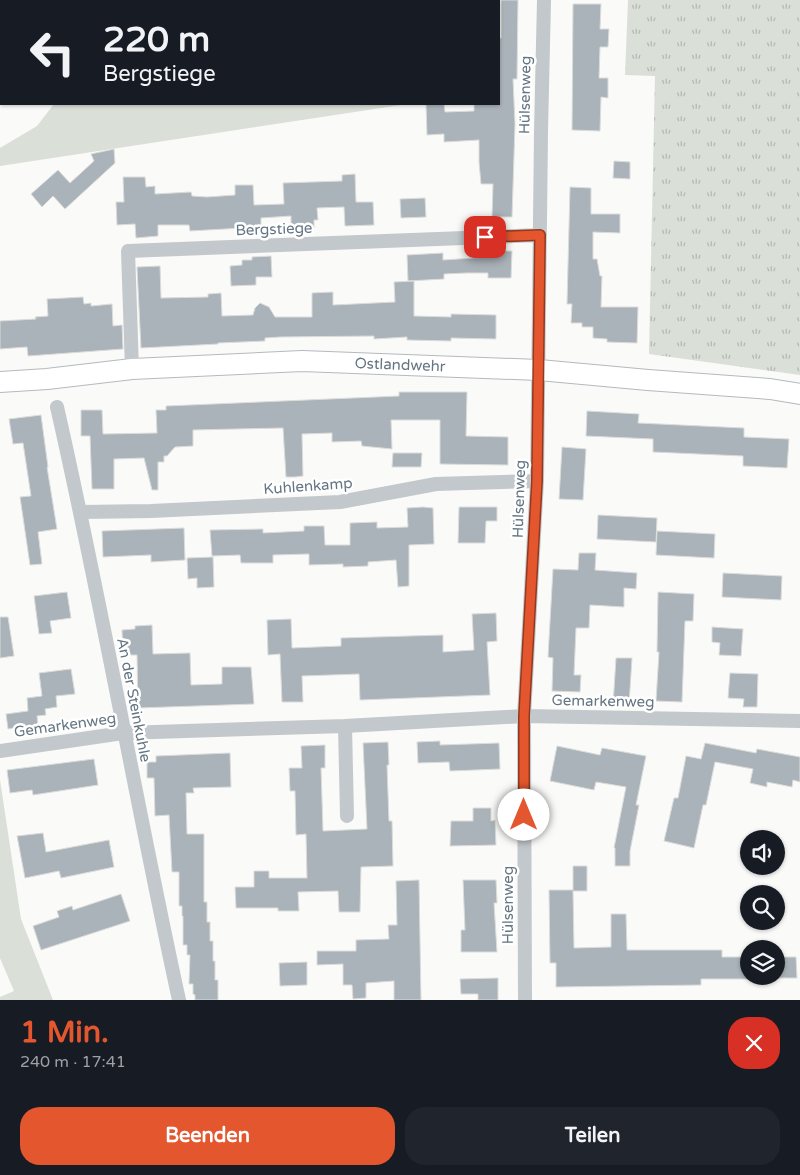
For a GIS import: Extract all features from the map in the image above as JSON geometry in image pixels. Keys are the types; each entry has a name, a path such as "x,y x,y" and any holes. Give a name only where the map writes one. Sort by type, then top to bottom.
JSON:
{"street":[{"name":"Hülsenweg","path":"525,1000 524,716 537,481 544,0"},
{"name":"Bergstiege","path":"132,369 128,251 540,235"},
{"name":"Ostlandwehr","path":"0,382 47,379 132,369 302,361 539,370 770,389 800,394"},
{"name":"An der Steinkuhle","path":"57,407 81,512 123,733 179,1000"},
{"name":"Kuhlenkamp","path":"81,512 151,511 340,502 436,484 537,481"},
{"name":"Gemarkenweg","path":"0,751 123,733 345,726 524,716 800,721"},
{"path":"345,726 347,816"}],"green space":[{"path":"628,0 800,0 800,375 649,354 655,76 625,75"},
{"path":"53,105 401,105 0,166 0,148 37,126"},
{"path":"0,780 21,919 53,1000 0,1000 0,997 14,991 0,958"}],"building":[{"path":"501,0 518,0 517,79 513,79 515,124 512,217 492,217 493,184 481,184 479,140 444,142 444,134 427,135 426,105 444,105 445,112 474,111 474,105 500,105"},
{"path":"573,4 601,4 600,29 609,29 608,47 600,47 599,78 608,78 608,98 601,97 600,131 572,130"},
{"path":"114,149 115,163 65,209 53,196 42,207 31,194 58,170 70,183 94,161 91,154"},
{"path":"614,161 630,162 630,179 613,178"},
{"path":"355,174 356,202 373,202 374,225 345,226 344,207 317,208 318,220 314,220 314,228 291,229 291,216 261,218 261,227 190,231 189,225 158,225 158,236 136,238 135,224 117,225 116,202 124,202 123,177 145,177 146,187 155,186 155,194 191,192 192,196 235,195 235,185 253,185 254,205 284,204 283,183 342,181 342,175"},
{"path":"570,187 591,188 591,214 620,214 620,233 593,232 593,259 597,259 600,276 602,276 601,307 638,307 637,343 607,342 607,339 593,338 593,327 582,327 582,323 571,323 572,304 567,304"},
{"path":"425,198 426,217 401,218 400,199"},
{"path":"488,251 512,251 511,278 488,278 488,273 466,273 444,274 444,279 408,281 407,255 443,253 443,260 488,257"},
{"path":"271,256 272,277 256,277 256,285 231,286 230,266 242,265 242,260 252,260 252,257"},
{"path":"160,266 161,298 208,297 208,294 221,293 222,316 253,315 255,308 260,303 269,307 275,317 312,317 312,293 333,292 333,305 395,302 394,282 414,281 414,316 451,317 451,314 496,315 496,339 451,338 451,341 407,340 407,337 374,339 374,336 280,337 265,338 265,341 141,348 137,267"},
{"path":"83,297 84,304 91,303 91,306 112,304 113,326 122,325 123,349 28,356 27,347 0,349 0,321 36,319 35,317 48,316 47,299"},
{"path":"399,392 467,392 466,436 508,437 508,465 440,464 440,420 391,420 392,449 362,446 361,441 332,442 332,433 302,434 303,476 295,477 286,477 283,428 193,430 193,446 175,447 167,456 164,456 164,462 158,462 158,490 152,490 144,458 114,459 114,489 92,489 90,436 81,436 81,410 102,410 103,434 157,433 156,410 166,410 166,406 399,396"},
{"path":"587,411 639,414 638,423 744,428 744,437 789,439 787,468 743,466 743,456 653,452 653,439 586,436"},
{"path":"41,415 57,529 38,532 42,564 30,565 20,497 31,496 23,443 13,444 9,419"},
{"path":"562,447 586,449 583,500 559,499"},
{"path":"393,453 422,453 421,467 392,467"},
{"path":"459,507 497,507 497,521 486,521 485,543 458,543"},
{"path":"407,508 433,508 434,544 409,545 409,586 398,587 396,560 368,562 368,566 343,567 343,564 309,565 309,554 273,555 273,563 241,563 240,555 212,556 210,530 263,529 263,533 304,531 304,526 324,526 325,545 350,545 350,523 377,522 377,528 408,527"},
{"path":"598,515 657,518 656,542 597,539"},
{"path":"184,528 185,560 151,562 151,555 103,557 102,531"},
{"path":"657,531 715,534 714,558 656,555"},
{"path":"579,553 596,553 595,570 637,573 636,589 624,588 624,607 590,605 589,628 576,628 574,675 581,675 580,692 552,691 553,658 548,657 553,569 578,570"},
{"path":"213,557 214,587 197,588 197,578 188,579 187,558"},
{"path":"723,573 782,576 781,600 722,597"},
{"path":"67,592 71,618 50,621 52,633 39,634 34,596"},
{"path":"658,592 694,594 693,621 685,621 682,702 656,701 659,652 657,652"},
{"path":"496,613 497,641 487,642 490,695 360,700 359,674 302,676 303,702 282,702 280,654 268,655 267,620 291,619 292,648 341,646 341,638 443,635 443,652 474,650 472,614"},
{"path":"0,617 8,617 14,656 0,658"},
{"path":"152,625 153,654 190,653 191,685 222,684 222,667 251,667 254,704 138,708 137,655 123,655 122,630 135,629 135,626"},
{"path":"712,627 743,629 741,656 719,655 720,643 712,642"},
{"path":"616,658 632,658 629,705 613,705"},
{"path":"71,669 75,694 56,696 57,707 45,709 46,715 37,716 38,725 8,729 6,714 28,711 27,698 42,696 39,673"},
{"path":"730,673 758,674 757,707 743,707 744,699 728,698"},
{"path":"440,741 440,745 499,743 500,769 450,771 449,762 418,763 417,742"},
{"path":"388,742 389,821 392,821 393,866 361,867 360,912 339,912 338,891 298,892 299,911 278,911 278,908 236,908 235,887 254,887 254,871 269,871 269,878 307,878 306,834 296,835 295,791 290,791 289,768 302,768 301,746 325,745 325,768 321,768 323,831 367,829 363,743"},
{"path":"705,743 756,753 757,749 800,757 800,782 793,780 792,787 767,782 767,787 750,783 753,769 715,762 694,848 664,841 674,798 678,798 686,756 701,759"},
{"path":"557,746 600,755 602,748 646,756 636,805 639,805 630,851 630,866 615,866 614,848 626,787 596,782 594,790 550,781"},
{"path":"230,753 231,787 193,788 194,793 186,793 187,834 204,834 204,902 207,902 207,922 210,922 210,941 213,941 215,980 218,980 218,1000 195,1000 193,984 189,984 190,955 187,955 187,945 183,945 182,906 179,906 179,872 172,872 169,815 155,816 154,778 147,778 147,762 156,762 156,756"},
{"path":"94,759 98,785 33,795 32,790 10,793 7,770"},
{"path":"473,808 491,808 491,821 495,820 496,845 450,846 451,821 473,821"},
{"path":"43,833 46,852 109,840 114,867 61,878 59,871 25,878 17,836"},
{"path":"573,866 587,866 587,891 573,891 574,948 611,947 611,914 626,914 627,950 722,950 722,957 740,957 740,979 701,979 701,985 556,987 556,963 550,963 549,890 573,890"},
{"path":"419,880 421,1000 394,1000 394,981 366,983 366,998 353,999 352,985 343,985 343,964 317,965 317,951 356,951 356,940 389,939 388,925 397,925 396,881"},
{"path":"463,880 496,880 497,903 494,903 497,952 461,952 461,930 465,930"},
{"path":"121,894 130,921 41,950 33,926 59,917 57,911 72,906 73,910"},
{"path":"785,957 796,957 797,978 785,978"},
{"path":"307,962 307,985 280,986 279,963"},
{"path":"498,978 498,1000 478,1000 478,994 461,994 460,979"}],"route":[{"path":"485,237 540,235 537,481 524,716 524,815"}]}
